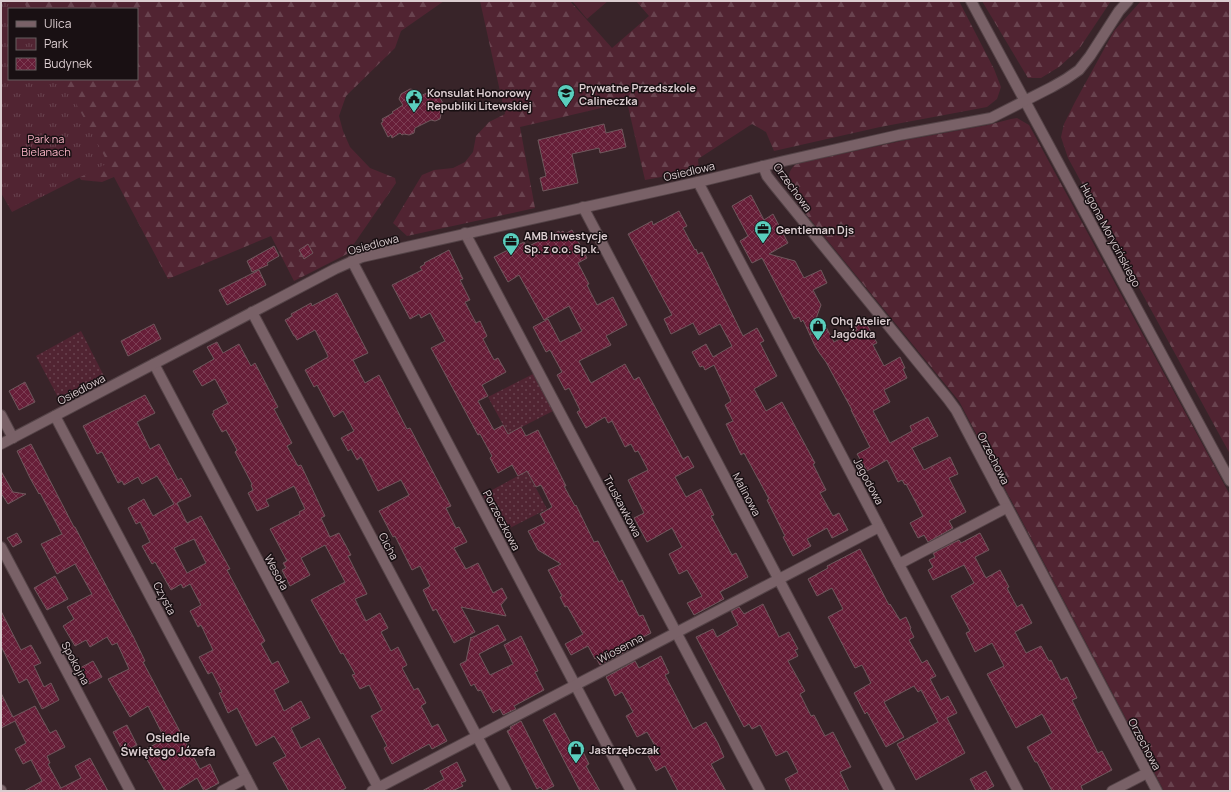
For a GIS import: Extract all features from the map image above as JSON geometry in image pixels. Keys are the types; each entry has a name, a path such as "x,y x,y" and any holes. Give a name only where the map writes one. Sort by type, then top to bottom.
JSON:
{"street":[{"name":"Hugona Morycińskiego","path":"971,1 1230,481"},
{"name":"Osiedlowa","path":"1,444 252,312 352,261 372,254 698,182 899,135 991,118 1066,79 1079,70 1090,56 1119,11 1128,1"},
{"name":"Orzechowa","path":"763,166 767,176 774,186 956,410 1006,508 1157,791"},
{"name":"Jagodowa","path":"698,182 1018,791"},
{"name":"Malinowa","path":"584,207 890,791"},
{"name":"Truskawkowa","path":"465,233 760,791"},
{"name":"Porzeczkowa","path":"352,261 632,791"},
{"name":"Cicha","path":"252,312 506,791"},
{"name":"Wesoła","path":"154,364 377,790"},
{"path":"1,415 13,438"},
{"name":"Czysta","path":"55,416 253,791"},
{"path":"899,564 1006,508"},
{"name":"Wiosenna","path":"377,790 477,736 879,526"},
{"name":"Spokojna","path":"1,547 130,791"},
{"path":"1112,791 1147,773"},
{"path":"222,791 246,778"}],"green space":[{"path":"1,1 444,1 401,31 395,48 346,96 339,116 343,131 350,147 370,168 395,178 396,183 347,254 294,281 271,236 168,279 114,177 102,182 81,180 75,169 13,184"},
{"name":"Park na Bielanach","path":"1,1 24,1 27,8 8,8 8,80 64,80 108,163 12,212 1,193"},
{"path":"480,1 570,1 612,48 649,16 636,1 959,1 994,69 1001,87 997,99 987,107 880,127 774,151 766,132 752,124 698,159 699,170 645,180 627,102 520,127 535,208 407,236 393,223 422,175 434,170 453,168 465,162 473,152 476,136 489,122 505,114"},
{"path":"572,1 608,1 587,19"},
{"path":"982,1 1111,1 1079,49 1059,67 1041,78 1028,78"},
{"path":"1141,1 1230,1 1230,454 1068,158 1061,137 1064,124 1075,102 1114,31"},
{"path":"1017,118 1029,125 1230,495 1230,791 1164,791 959,401 805,213 797,202 789,182 791,169 796,164"},
{"path":"81,331 105,378 60,401 36,356"},
{"path":"533,374 553,411 508,434 488,397"},
{"path":"527,471 547,509 502,532 483,495"}],"building":[{"path":"410,89 415,90 419,97 430,91 431,93 436,90 446,109 443,111 444,113 441,114 440,119 435,121 431,120 415,128 414,133 402,135 400,133 392,138 391,135 388,137 381,123 383,122 382,119 403,105 399,99 401,94"},
{"path":"604,124 606,133 622,129 626,147 600,153 599,148 572,154 578,183 543,191 540,178 546,176 538,140"},
{"path":"751,195 764,220 773,214 788,243 769,254 795,261 804,278 821,270 827,283 813,290 821,305 810,335 826,327 834,342 857,330 854,324 864,319 877,343 873,345 884,366 900,357 905,368 903,369 907,378 884,390 890,402 873,411 890,443 912,431 910,426 928,417 938,436 912,448 924,470 950,457 958,474 949,478 966,512 949,521 953,528 928,542 924,535 918,538 910,523 923,516 906,484 905,485 902,480 898,482 887,460 867,471 857,454 870,447 826,362 815,346 803,320 801,322 799,317 794,319 762,258 752,263 740,241 748,236 732,206"},
{"path":"679,211 687,226 683,228 698,254 702,252 743,336 757,328 764,341 760,343 777,376 754,389 766,411 782,402 815,463 813,464 826,490 820,493 833,516 839,513 848,530 832,538 827,528 807,539 811,546 793,556 767,500 769,499 744,453 741,455 726,424 733,421 725,405 731,401 714,365 705,370 703,366 700,367 692,352 706,344 713,357 732,346 720,324 699,335 693,323 671,334 664,319 672,315 628,234 652,221 653,225"},
{"path":"572,230 587,258 578,263 589,284 587,285 597,305 613,297 627,325 606,336 611,345 579,361 591,383 625,364 634,380 639,377 683,459 688,456 694,467 675,477 686,497 701,489 714,515 711,516 732,555 736,553 748,577 720,592 724,599 694,615 687,603 702,596 687,570 679,574 669,554 682,547 672,528 647,542 634,518 644,513 628,480 648,470 638,451 635,452 631,444 625,447 612,421 608,423 605,417 586,428 577,412 580,410 569,388 565,390 557,375 562,372 550,350 546,352 533,327 548,319 560,342 582,331 569,306 544,320 519,275 508,282 494,257 524,242 527,247 559,231 560,233 563,231 565,234"},
{"path":"308,244 313,253 304,259 299,250"},
{"path":"274,246 279,256 267,263 268,265 252,272 247,261"},
{"path":"449,250 463,279 460,280 470,300 465,302 476,323 480,321 487,336 483,339 494,360 498,358 506,372 482,385 488,396 478,401 494,430 503,425 508,434 521,427 526,436 538,430 566,486 564,486 575,506 576,505 594,542 598,541 619,582 622,580 639,616 643,615 651,633 626,646 629,650 600,665 588,646 571,655 565,644 583,634 567,606 565,607 560,597 562,596 548,570 561,564 538,550 528,531 545,523 540,514 552,507 541,485 536,487 527,471 518,476 512,465 498,473 490,458 492,456 480,434 478,435 431,348 445,341 430,313 421,318 419,314 410,319 392,285 422,270 420,267 425,264 424,263"},
{"path":"259,270 266,285 227,305 219,290"},
{"path":"337,293 368,353 353,360 365,383 379,375 407,429 410,428 451,506 446,508 456,528 459,527 467,542 454,548 466,569 478,563 493,593 502,588 507,598 501,605 506,616 461,607 475,632 454,643 436,609 433,611 423,590 430,586 420,566 412,570 395,536 393,537 379,511 409,495 401,480 378,491 361,457 357,460 351,449 348,451 341,438 354,431 343,411 334,417 317,385 314,387 305,370 328,356 315,330 297,340 285,320 292,316 291,314 311,303 312,306"},
{"path":"154,324 161,339 128,356 121,341"},
{"path":"217,342 223,353 239,344 251,366 255,363 278,407 274,409 292,443 287,446 298,466 301,465 325,516 321,518 330,537 339,533 351,555 348,556 367,594 355,599 366,621 380,613 388,628 381,632 391,651 398,647 407,665 402,668 414,690 418,688 426,703 421,706 432,727 438,724 447,741 432,749 429,744 392,764 384,748 387,746 371,716 382,710 369,685 360,689 352,675 355,674 343,653 341,654 311,600 345,582 325,545 301,558 310,575 290,586 282,570 286,568 283,563 287,561 270,529 300,514 299,512 305,509 294,486 266,500 269,506 257,511 248,493 253,490 252,484 235,452 237,450 226,430 222,432 212,414 214,413 213,411 228,403 215,379 202,386 193,371 214,359 207,347"},
{"path":"25,382 35,402 19,410 9,391"},
{"path":"145,395 155,413 137,422 150,449 159,444 178,480 181,478 191,496 177,503 187,523 201,516 230,569 227,570 265,641 261,644 272,664 278,661 289,682 274,690 284,711 301,701 310,718 291,728 301,748 319,738 346,788 340,791 289,791 273,763 286,756 274,736 256,746 237,708 228,713 219,693 222,692 212,672 208,674 199,657 213,650 201,625 198,627 190,611 201,605 190,584 183,588 181,584 171,590 155,562 152,564 142,546 150,542 140,522 136,524 128,508 144,499 153,516 174,504 157,476 142,484 138,477 124,485 122,481 118,483 102,452 97,454 83,426","holes":["194,539 206,563 187,573 174,548"]},
{"path":"31,444 134,638 145,661 143,662 200,769 210,764 219,783 204,791 197,778 176,791 165,791 142,751 165,739 148,706 130,717 108,679 129,669 117,643 112,645 107,637 90,647 86,640 75,646 63,626 74,619 67,607 92,594 75,564 57,574 41,544 62,534 40,493 39,494 30,478 17,451"},
{"path":"1,471 13,492 26,494 8,504 1,493"},
{"path":"17,533 22,542 13,547 7,538"},
{"path":"980,533 989,550 975,557 986,578 1000,570 1017,607 1022,604 1032,623 1015,632 1026,653 1041,646 1049,661 1051,660 1061,680 1067,677 1077,698 1072,700 1098,753 1102,751 1112,770 1081,786 1083,791 1052,791 1037,762 1035,762 1027,747 1052,733 1042,714 1016,728 987,674 1004,666 992,643 975,652 966,633 970,631 951,596 974,583 964,565 933,580 928,570 933,567 929,560 935,557 933,553 959,540 961,543"},
{"path":"860,549 889,605 890,604 900,620 906,617 914,637 909,640 922,663 927,660 936,676 930,679 941,700 948,696 957,713 947,718 965,753 916,780 897,744 938,722 921,690 918,692 914,686 884,702 904,737 886,747 867,712 865,714 854,693 871,683 862,665 855,668 828,617 843,609 832,588 817,596 808,579 828,568 827,566"},
{"path":"55,576 68,599 47,610 34,588"},
{"path":"763,604 779,637 789,632 798,649 795,650 798,656 788,661 805,691 800,694 811,716 814,715 825,736 833,732 851,767 840,772 849,791 791,791 785,779 798,772 787,751 776,756 760,725 752,729 749,724 744,727 696,637 713,629 717,637 738,625 731,611 739,607 744,614"},
{"path":"1,611 21,650 31,645 41,663 34,666 44,687 51,683 59,700 42,709 27,679 19,683 1,646"},
{"path":"498,625 506,640 479,654 490,675 513,664 504,645 521,636 538,671 535,672 544,690 514,706 516,709 503,715 500,709 493,713 481,690 478,691 474,684 471,686 460,664 466,661 471,637"},
{"path":"661,656 669,673 665,675 693,729 706,722 718,743 724,757 711,764 726,791 678,791 665,766 656,771 648,756 658,751 647,732 637,737 626,716 633,712 622,692 615,696 606,677 635,661 639,668"},
{"path":"93,661 102,677 89,684 80,668"},
{"path":"1,693 13,717 35,706 50,733 56,730 65,747 47,756 50,763 48,764 61,788 81,778 75,766 90,758 108,791 24,791 42,781 31,760 23,764 15,749 26,743 15,721 1,728"},
{"path":"555,713 574,749 580,746 589,764 586,766 600,791 580,791 543,720"},
{"path":"521,721 554,786 544,791 540,787 537,789 507,731 511,729 510,727"},
{"path":"127,725 137,745 123,752 113,732"},
{"path":"457,762 466,781 461,783 463,786 452,791 422,791 444,779 440,771"},
{"path":"986,771 994,786 985,791 976,791 970,779"}],"place":[{"name":"Prywatne Przedszkole Calineczka","path":"566,108"},
{"name":"Konsulat Honorowy Republiki Litewskiej","path":"414,113"},
{"name":"Gentleman Djs","path":"763,244"},
{"name":"AMB Inwestycje Sp. z o.o. Sp.k.","path":"511,256"},
{"name":"Ohq Atelier Jagódka","path":"818,341"},
{"name":"Jastrzębczak","path":"576,764"}],"district":[{"name":"Osiedle Świętego Józefa","path":"168,744"}]}
